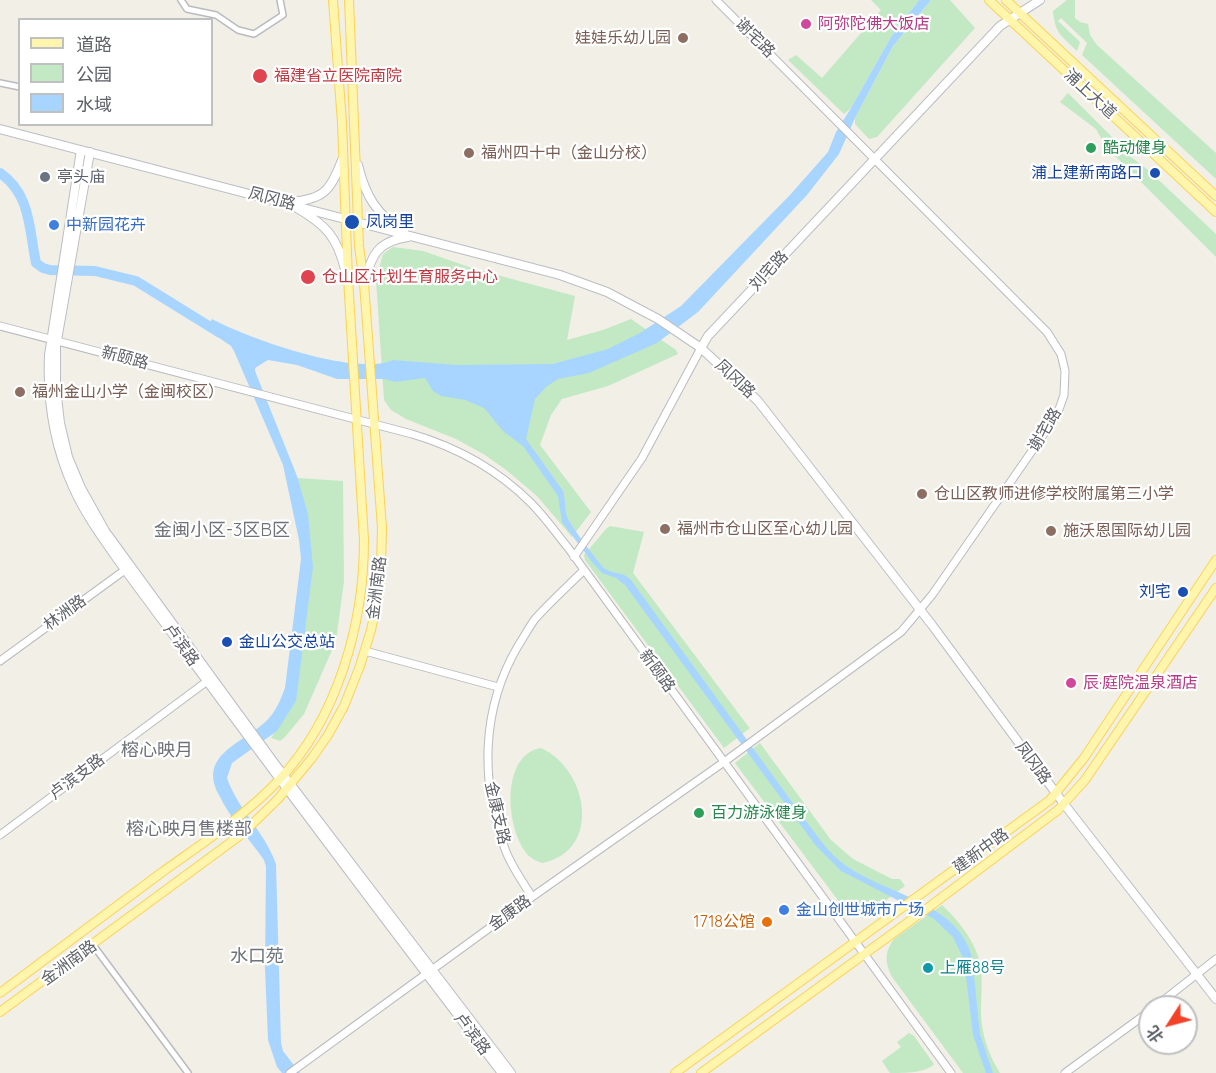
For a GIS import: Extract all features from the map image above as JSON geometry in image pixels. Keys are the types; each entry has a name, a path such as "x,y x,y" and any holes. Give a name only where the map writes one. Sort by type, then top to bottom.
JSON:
{"main road":[{"name":"金洲南路","path":"0,993 245,810 281,777 314,731 333,696 357,613 363,573 364,540 348,278 344,156 333,0"},
{"name":"金洲南路","path":"0,1012 255,823 328,735 350,692 365,651 379,594 382,528 358,222 349,0"},
{"name":"浦上大道","path":"989,0 1216,212"},
{"name":"浦上大道","path":"1006,0 1216,196"},
{"name":"刘宅路","path":"701,348 708,336 1000,26 1040,0"},
{"name":"凤冈路","path":"0,129 560,274 607,292 658,318 701,348 763,407 920,610 1056,794 1216,999"},
{"name":"卢滨路","path":"86,151 53,340 50,399 60,453 72,486 85,512 502,1073"},
{"path":"288,203 308,201 324,193 332,183 344,156"},
{"path":"356,160 362,182 373,205 386,220 413,236"},
{"path":"288,203 316,219 332,235 341,254 348,278"},
{"path":"364,283 369,263 380,248 399,238 413,236"},
{"name":"建新中路","path":"675,1073 1056,794 1091,748 1216,560"},
{"name":"建新中路","path":"701,1073 865,954 1064,804 1085,780 1216,588"},
{"path":"428,971 511,1073"}],"street":[{"path":"181,0 187,9 216,15 238,30 254,34 283,15 280,0"},
{"name":"谢宅路","path":"716,0 1044,329 1061,354 1065,371 1064,395 1054,420 977,532 920,610 901,632 724,762"},
{"path":"0,83 18,87"},
{"name":"新颐路","path":"0,326 425,438 487,468 530,502 584,570 951,1073"},
{"name":"刘宅路","path":"574,557 642,458 701,348"},
{"name":"林洲路","path":"0,661 128,568"},
{"name":"金康支路","path":"532,897 505,851 491,803 487,771 487,741 498,687 511,659 535,619 584,570"},
{"path":"365,651 498,687"},
{"name":"卢滨支路","path":"0,835 210,679"},
{"name":"金康路","path":"290,1073 428,971 724,762"},
{"path":"93,945 188,1073"},
{"path":"1171,995 1216,958"},
{"path":"1065,1073 1138,1020"}],"green space":[{"path":"871,0 919,0 891,37 851,108 844,114 788,60 796,55 822,78 881,10"},
{"path":"931,0 950,0 975,28 877,137 869,139 855,124 855,118 893,46"},
{"path":"1067,0 1075,0 1075,18 1088,24 1090,35 1097,45 1216,153 1216,179 1082,55 1087,43 1061,18 1058,21 1080,42 1077,51 1060,34 1055,25 1053,11"},
{"path":"1068,93 1127,154 1148,170 1216,234 1216,257 1106,147 1096,129 1060,102"},
{"path":"393,247 423,251 475,269 575,296 567,340 631,319 676,350 678,354 608,386 562,399 551,415 540,445 591,512 572,537 537,496 505,469 456,439 406,419 391,410 384,400 376,280 383,254"},
{"path":"297,478 343,481 344,581 336,641 304,714 280,741 271,738 295,700 305,611"},
{"path":"610,526 644,532 633,573 750,728 724,748 585,560 584,555"},
{"path":"760,743 831,840 853,859 892,879 900,879 905,886 866,915 856,916 846,911 735,763"},
{"path":"541,748 557,758 570,773 578,790 582,809 581,827 574,843 561,855 542,863 530,857 521,845 515,830 511,796 518,765 527,754"},
{"path":"942,905 965,931 978,955 982,986 983,1031 988,1050 1000,1073 963,1073 892,977 888,967 887,953 894,939"},
{"path":"909,1033 914,1036 934,1064 921,1071 890,1073 882,1061 901,1047 897,1042"}],"water":[{"path":"919,0 931,0 893,46 839,154 807,195 698,312 657,343 589,373 558,379 546,387 535,399 526,439 563,491 568,519 597,560 605,569 631,580 828,850 839,861 862,875 936,911 952,923 964,938 972,957 980,1034 993,1073 986,1073 973,1035 964,960 953,937 934,919 841,871 816,846 625,585 616,578 602,573 562,522 558,496 523,446 504,432 484,408 465,400 441,396 433,391 425,378 395,382 385,379 337,379 297,365 268,360 255,368 255,371 297,476 308,514 313,567 296,701 277,731 232,763 227,778 276,864 281,1043 283,1051 300,1073 282,1073 277,1067 268,1040 265,969 266,867 264,860 223,804 214,782 214,770 217,761 224,753 268,719 281,698 285,688 301,559 283,465 234,351 231,346 206,329 212,319 275,345 329,360 354,363 376,364 393,360 457,365 553,364 608,349 640,333 681,306 790,195 828,152 836,132 891,37"}],"waterway":[{"path":"0,173 18,191 23,202 30,226 36,263 50,270 95,271 136,281 220,333"}],"place":[{"name":"阿弥陀佛大饭店","path":"806,24"},
{"name":"娃娃乐幼儿园","path":"683,38"},
{"name":"福建省立医院南院","path":"260,76"},
{"name":"酷动健身","path":"1091,148"},
{"name":"福州四十中（金山分校）","path":"469,153"},
{"name":"浦上建新南路口","path":"1155,173"},
{"name":"亭头庙","path":"45,177"},
{"name":"凤岗里","path":"352,222"},
{"name":"中新园花卉","path":"54,225"},
{"name":"仓山区计划生育服务中心","path":"308,277"},
{"name":"福州金山小学（金闽校区）","path":"20,392"},
{"name":"仓山区教师进修学校附属第三小学","path":"922,494"},
{"name":"福州市仓山区至心幼儿园","path":"665,529"},
{"name":"施沃恩国际幼儿园","path":"1051,531"},
{"name":"刘宅","path":"1183,592"},
{"name":"金山公交总站","path":"227,642"},
{"name":"辰·庭院温泉酒店","path":"1071,683"},
{"name":"百力游泳健身","path":"699,813"},
{"name":"金山创世城市广场","path":"784,910"},
{"name":"1718公馆","path":"767,922"},
{"name":"上雁88号","path":"928,968"}],"district":[{"name":"金闽小区-3区B区","path":"222,531"},
{"name":"榕心映月","path":"157,751"},
{"name":"榕心映月售楼部","path":"189,830"},
{"name":"水口苑","path":"257,957"}]}
